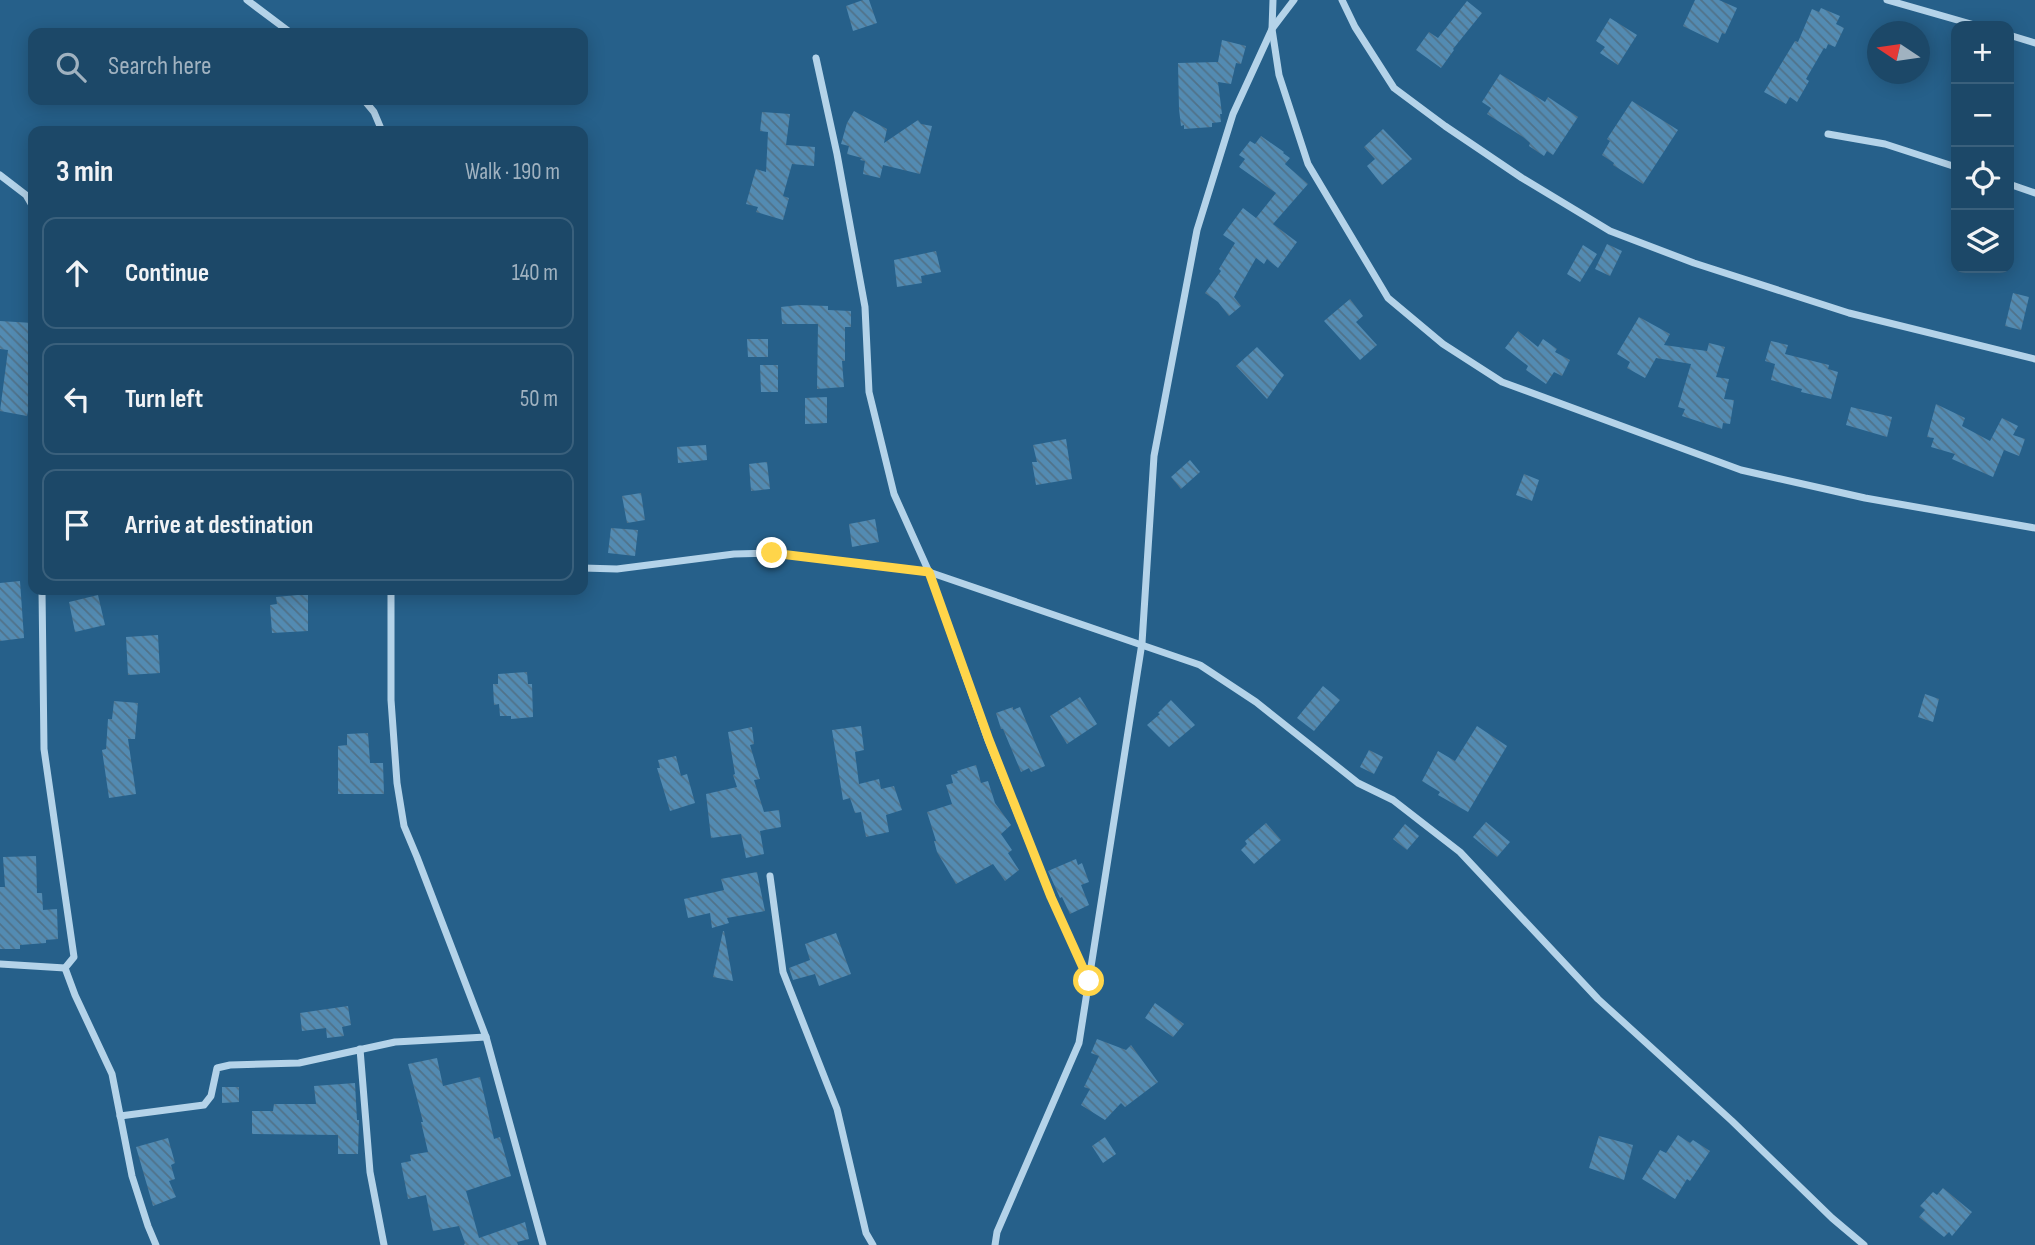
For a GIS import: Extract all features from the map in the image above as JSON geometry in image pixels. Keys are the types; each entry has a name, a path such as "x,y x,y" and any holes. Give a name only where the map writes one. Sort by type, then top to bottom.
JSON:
{"street":[{"path":"247,0 284,28"},
{"path":"1273,0 1272,29 1279,75 1308,164 1388,298 1443,344 1502,382 1741,470 1865,498 2035,528"},
{"path":"995,1245 997,1232 1079,1043 1142,643 1154,456 1197,230 1233,114 1272,29 1294,0"},
{"path":"1342,0 1354,27 1394,88 1521,178 1610,231 1694,263 1849,313 2035,359"},
{"path":"1887,0 1960,21"},
{"path":"2014,37 2035,43"},
{"path":"816,58 866,307 869,392 894,494 929,572 993,752 1051,897 1089,981"},
{"path":"368,105 380,126"},
{"path":"1828,134 1885,144 1951,165"},
{"path":"0,175 28,198"},
{"path":"2014,186 2035,193"},
{"path":"588,568 617,569 734,554 772,553 929,572 1200,664 1256,702 1358,783 1393,800 1460,852 1598,999 1864,1245"},
{"path":"42,595 44,749 74,957 65,968"},
{"path":"391,595 391,701 397,783 404,826 486,1037 543,1245"},
{"path":"770,876 783,972 837,1109 866,1233 873,1245"},
{"path":"0,964 65,968"},
{"path":"65,968 112,1074 132,1176 156,1245"},
{"path":"120,1116 204,1105 211,1096 217,1068 230,1065 299,1063 395,1042 486,1037"},
{"path":"360,1049 370,1171 384,1245"}],"building":[{"path":"869,0 877,23 853,31 846,6"},
{"path":"1695,0 1719,0 1737,8 1718,43 1683,26"},
{"path":"1467,1 1482,13 1441,68 1416,50 1429,32 1438,38"},
{"path":"1821,8 1840,16 1836,24 1844,28 1835,47 1828,44 1826,49 1824,48 1806,79 1809,81 1797,102 1790,97 1786,104 1764,92 1795,41 1798,42 1812,9 1819,12"},
{"path":"1610,18 1637,35 1618,65 1600,53 1605,47 1596,41"},
{"path":"1222,40 1246,46 1241,64 1236,63 1231,84 1218,82 1221,122 1212,123 1212,127 1184,129 1184,125 1181,126 1179,109 1178,63 1218,62"},
{"path":"1500,74 1545,102 1548,97 1578,117 1553,155 1547,151 1544,156 1529,146 1530,143 1523,137 1487,114 1491,108 1482,102"},
{"path":"1632,101 1678,130 1643,184 1602,155 1610,141 1607,139"},
{"path":"854,111 887,129 884,143 918,120 921,124 932,126 920,174 883,165 880,178 863,174 865,161 847,154 849,146 841,144 847,123"},
{"path":"762,112 790,114 786,145 815,147 814,166 792,164 783,196 789,198 783,220 756,212 758,207 746,204 756,169 766,172 768,132 760,131"},
{"path":"1383,129 1412,159 1382,185 1367,166 1375,159 1364,147"},
{"path":"1261,136 1290,158 1285,164 1308,184 1273,224 1297,242 1278,268 1267,259 1264,264 1256,258 1234,297 1241,306 1229,316 1218,302 1205,293 1221,271 1219,269 1235,243 1223,235 1243,208 1256,218 1276,193 1239,167 1245,159 1239,155 1250,141 1255,144"},
{"path":"1607,244 1622,251 1610,276 1595,269"},
{"path":"1583,245 1597,254 1580,282 1567,274"},
{"path":"936,251 941,272 921,276 922,283 897,287 894,260"},
{"path":"2013,293 2029,297 2021,330 2005,326"},
{"path":"1350,299 1363,316 1356,322 1377,345 1360,360 1324,321"},
{"path":"828,306 828,310 851,311 851,327 845,327 845,361 842,361 844,387 817,389 818,324 782,324 781,307"},
{"path":"1639,317 1670,334 1664,345 1707,351 1709,343 1725,347 1716,377 1729,379 1724,399 1734,400 1730,424 1723,423 1722,429 1682,416 1685,409 1678,407 1691,364 1656,358 1645,378 1627,368 1630,362 1617,354"},
{"path":"0,321 28,323 27,416 0,411 8,350 0,349"},
{"path":"1518,331 1538,347 1543,339 1557,349 1555,352 1570,360 1562,376 1554,372 1546,384 1526,370 1528,366 1505,348"},
{"path":"747,339 768,339 768,357 748,357"},
{"path":"1771,341 1788,345 1785,354 1829,365 1828,369 1838,372 1831,399 1801,392 1802,389 1771,380 1775,364 1765,361"},
{"path":"1257,347 1284,375 1267,399 1236,366"},
{"path":"760,365 778,365 778,392 761,392"},
{"path":"827,397 827,423 805,424 805,398"},
{"path":"1936,404 1965,418 1962,426 1990,441 2002,418 2018,426 2013,435 2025,439 2019,456 2004,450 1993,477 1952,459 1955,454 1931,447 1934,438 1927,437"},
{"path":"1851,407 1892,417 1887,437 1846,425"},
{"path":"1066,439 1072,479 1036,485 1032,462 1037,462 1033,445"},
{"path":"706,445 707,460 678,463 677,447"},
{"path":"1190,460 1200,472 1181,489 1171,477"},
{"path":"767,462 770,489 751,491 749,464"},
{"path":"1524,474 1539,480 1532,501 1516,495"},
{"path":"641,493 645,520 627,523 622,496"},
{"path":"875,519 879,542 852,547 849,524"},
{"path":"611,528 638,530 635,556 608,553"},
{"path":"20,581 24,638 0,641 0,583"},
{"path":"98,595 105,625 75,632 69,602"},
{"path":"308,595 308,631 272,633 270,605 277,604 276,597"},
{"path":"158,635 160,673 128,675 126,637"},
{"path":"527,672 528,684 532,684 533,717 511,719 511,716 500,716 499,704 494,705 493,684 498,684 498,674"},
{"path":"1323,686 1340,700 1314,731 1297,718"},
{"path":"1925,694 1939,699 1933,722 1918,717"},
{"path":"1080,697 1097,724 1067,744 1050,716"},
{"path":"1171,700 1195,725 1169,747 1147,725"},
{"path":"114,701 138,703 135,739 128,739 136,794 109,798 102,750 106,749 108,719 112,719"},
{"path":"1013,707 1013,710 1020,707 1045,766 1031,772 1029,768 1021,772 996,713"},
{"path":"861,726 864,750 855,752 859,784 879,779 881,789 894,786 902,810 886,815 889,832 866,837 861,812 855,813 850,798 843,800 832,730"},
{"path":"1477,726 1507,746 1468,812 1438,795 1440,792 1422,781 1438,751 1455,761"},
{"path":"752,727 754,744 750,745 760,779 754,780 764,812 779,810 781,827 760,831 764,854 746,858 741,834 711,838 706,794 737,787 728,732"},
{"path":"368,733 370,763 383,763 384,794 338,794 338,746 347,745 347,734"},
{"path":"1369,750 1383,757 1374,774 1360,767"},
{"path":"676,756 681,776 687,774 695,803 670,811 657,768 660,768 658,760"},
{"path":"976,765 981,783 988,781 995,803 1011,825 1001,834 1012,850 1008,853 1019,870 1005,881 993,864 956,884 937,852 927,812 952,804 946,785 953,783 951,775"},
{"path":"1486,822 1510,842 1497,857 1473,837"},
{"path":"1266,823 1281,840 1254,864 1241,850 1247,844 1245,841"},
{"path":"1405,824 1419,836 1407,850 1393,839"},
{"path":"36,856 37,893 42,893 43,910 57,909 58,939 20,945 20,949 0,949 0,887 5,887 3,857"},
{"path":"1076,859 1078,865 1082,863 1089,882 1081,885 1089,905 1070,914 1048,871"},
{"path":"757,872 765,911 727,918 729,923 712,928 710,913 688,918 684,899 724,890 721,879"},
{"path":"724,931 733,981 713,977"},
{"path":"836,933 851,974 819,986 815,974 793,980 789,968 810,960 805,944"},
{"path":"1155,1003 1184,1024 1173,1037 1145,1018"},
{"path":"348,1006 351,1025 342,1027 344,1036 327,1038 326,1028 302,1031 300,1013"},
{"path":"1097,1039 1126,1050 1131,1045 1158,1082 1125,1107 1121,1103 1105,1120 1081,1105 1090,1089 1084,1087 1099,1056 1091,1053"},
{"path":"437,1058 443,1086 480,1077 494,1139 500,1137 511,1176 466,1191 479,1238 525,1222 529,1239 517,1242 518,1245 464,1245 459,1226 433,1231 426,1195 408,1199 401,1163 411,1161 410,1155 428,1152 408,1064"},
{"path":"355,1083 359,1120 358,1154 338,1154 338,1135 252,1134 252,1111 273,1111 274,1104 316,1104 314,1086"},
{"path":"222,1087 239,1087 239,1102 222,1103"},
{"path":"1678,1135 1690,1143 1693,1140 1710,1151 1675,1199 1642,1179 1660,1150 1666,1153"},
{"path":"1599,1136 1633,1145 1624,1180 1589,1168"},
{"path":"1105,1137 1116,1154 1103,1163 1092,1146"},
{"path":"168,1138 175,1163 171,1165 175,1179 169,1181 176,1197 153,1206 136,1147"},
{"path":"1943,1188 1972,1212 1952,1236 1949,1232 1944,1237 1919,1217 1925,1210 1920,1206 1933,1192 1937,1195"}],"route":[{"path":"772,553 929,572 989,740 1051,897 1089,981"}]}
